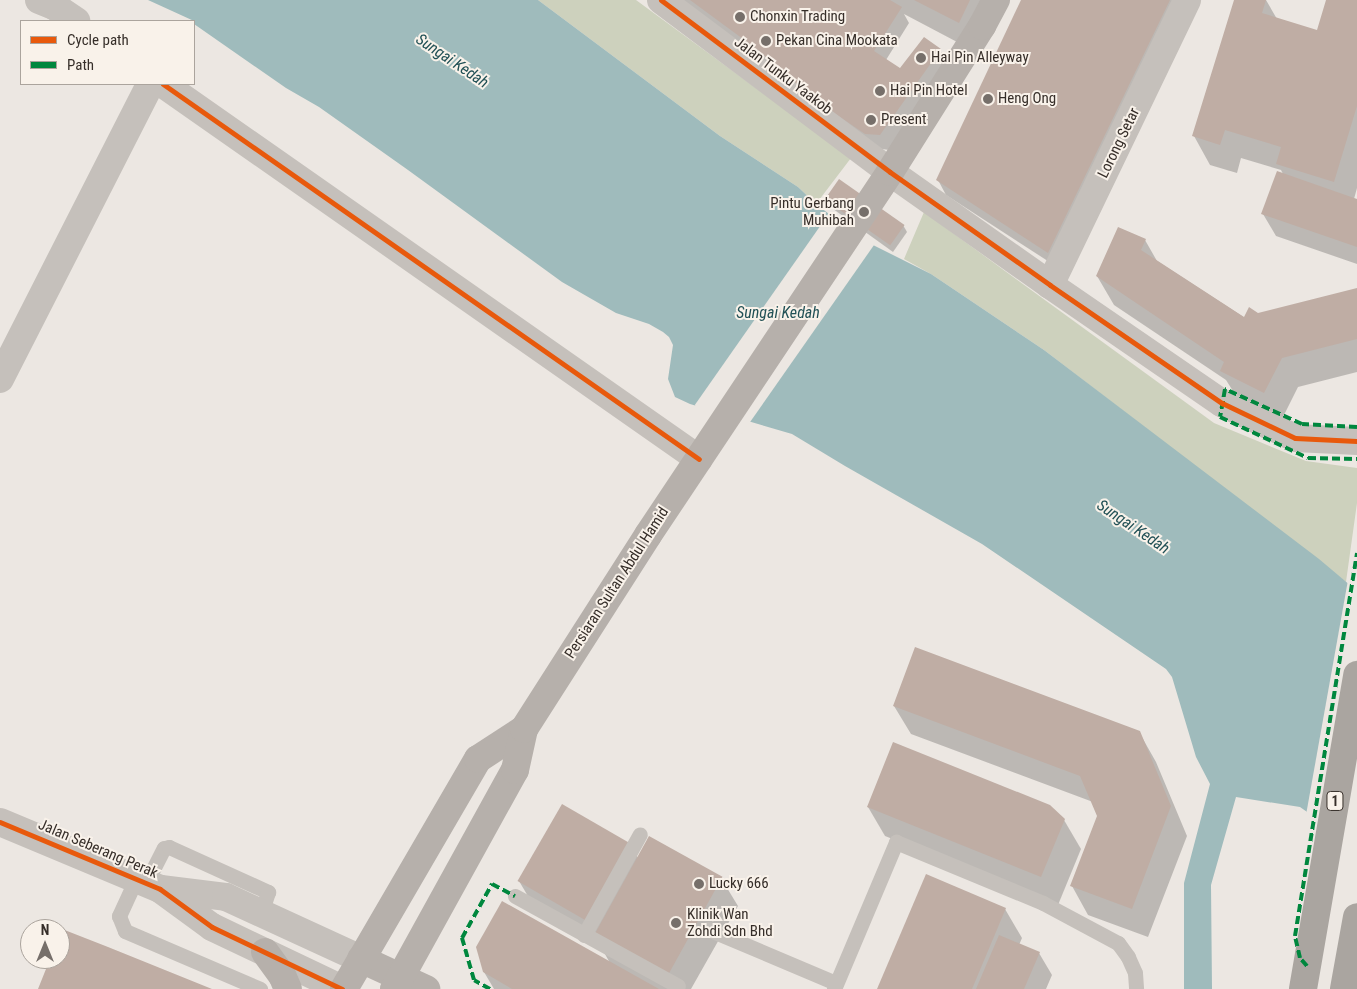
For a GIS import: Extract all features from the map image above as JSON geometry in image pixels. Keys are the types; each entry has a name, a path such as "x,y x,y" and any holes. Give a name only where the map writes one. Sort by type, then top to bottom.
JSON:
{"main road":[{"name":"Persiaran Sultan Abdul Hamid","path":"397,983 515,770 524,729 705,449 883,183 982,26 996,0"},
{"name":"1","path":"1303,989 1357,675"},
{"name":"Persiaran Sultan Abdul Hamid","path":"343,989 478,759 524,729"},
{"path":"1344,989 1356,926"},
{"path":"265,952 282,975 288,989"},
{"path":"361,959 397,983 426,989"}],"street":[{"path":"39,0 54,6 75,20"},
{"name":"Jalan Tunku Yaakob","path":"661,0 883,183 1050,285 1222,403 1295,438 1357,441"},
{"name":"Lorong Setar","path":"1050,285 1187,0"},
{"path":"0,379 149,85"},
{"path":"164,85 705,449"},
{"name":"Jalan Seberang Perak","path":"0,822 147,883 212,927 343,989"},
{"name":"Jalan Seberang Perak","path":"147,883 226,897 361,959"}],"lane":[{"path":"584,935 640,834"},
{"path":"708,929 835,986 896,842 1043,903 1118,943 1135,973 1136,989"},
{"path":"260,989 125,930 118,916 147,883 164,848 170,847 268,892 261,914"},
{"path":"515,896 678,986"}],"green space":[{"path":"538,0 636,0 851,158 816,204 798,187 720,136"},
{"path":"924,212 1214,423 1306,461 1357,468 1357,503 1346,582 1044,350 931,274 904,259"}],"water":[{"name":"Sungai Kedah","path":"148,0 538,0 720,136 798,187 816,204 863,240 931,274 1044,350 1319,559 1357,591 1357,847 1300,807 1236,797 1211,885 1212,989 1184,989 1184,883 1210,784 1196,757 1172,677 1166,669 982,544 792,434 690,404 675,397 668,379 673,345 669,337 663,332 649,324 616,313 562,282 319,107 286,88 195,25 195,20"}],"pier":[{"path":"830,212 875,244 740,437 695,405"},
{"path":"1348,580 1357,587 1357,850 1306,815"}],"building":[{"path":"690,0 890,0 902,7 874,51 900,68 924,37 941,49 880,135 865,134 818,102 758,50"},
{"path":"914,0 970,0 959,23"},
{"path":"1021,0 1170,0 1048,253 936,180"},
{"path":"1234,0 1266,0 1262,13 1317,30 1326,0 1357,0 1357,106 1334,182 1276,164 1281,147 1225,130 1220,145 1192,136"},
{"path":"1277,171 1357,199 1357,247 1261,214"},
{"name":"Pintu Gerbang Muhibah","path":"839,179 905,225 890,245 825,199"},
{"path":"1118,227 1146,239 1141,250 1244,317 1249,307 1258,313 1357,288 1357,339 1282,358 1264,393 1220,371 1224,362 1096,276"},
{"path":"915,647 1140,731 1171,806 1132,909 1070,886 1097,816 1080,776 893,706"},
{"path":"893,742 1050,805 1065,819 1041,877 867,807"},
{"path":"562,804 631,844 587,921 518,881"},
{"path":"649,836 722,877 667,976 594,936"},
{"path":"926,874 1006,908 972,989 877,989"},
{"path":"502,901 659,989 512,989 483,972 476,947"},
{"path":"70,932 212,989 38,989 46,969 70,969"},
{"path":"999,935 1040,952 1024,989 976,989"}],"marked path":[{"path":"1357,427 1302,424 1225,389 1220,417 1308,458 1357,459"},
{"path":"1307,966 1300,958 1295,936 1357,553"},
{"path":"490,989 474,980 462,938 492,884 515,896"}],"cycle path":[{"path":"661,0 890,172 1222,403 1295,438 1357,441"},
{"path":"164,85 699,459"},
{"path":"0,822 160,889 212,927 342,989"}],"place":[{"name":"Chonxin Trading","path":"740,17"},
{"name":"Pekan Cina Mookata","path":"766,41"},
{"name":"Hai Pin Alleyway","path":"921,58"},
{"name":"Hai Pin Hotel","path":"880,91"},
{"name":"Heng Ong","path":"988,99"},
{"name":"Present","path":"871,120"},
{"name":"Pintu Gerbang Muhibah","path":"864,212"},
{"name":"Lucky 666","path":"699,884"},
{"name":"Klinik Wan Zohdi Sdn Bhd","path":"676,923"}]}
